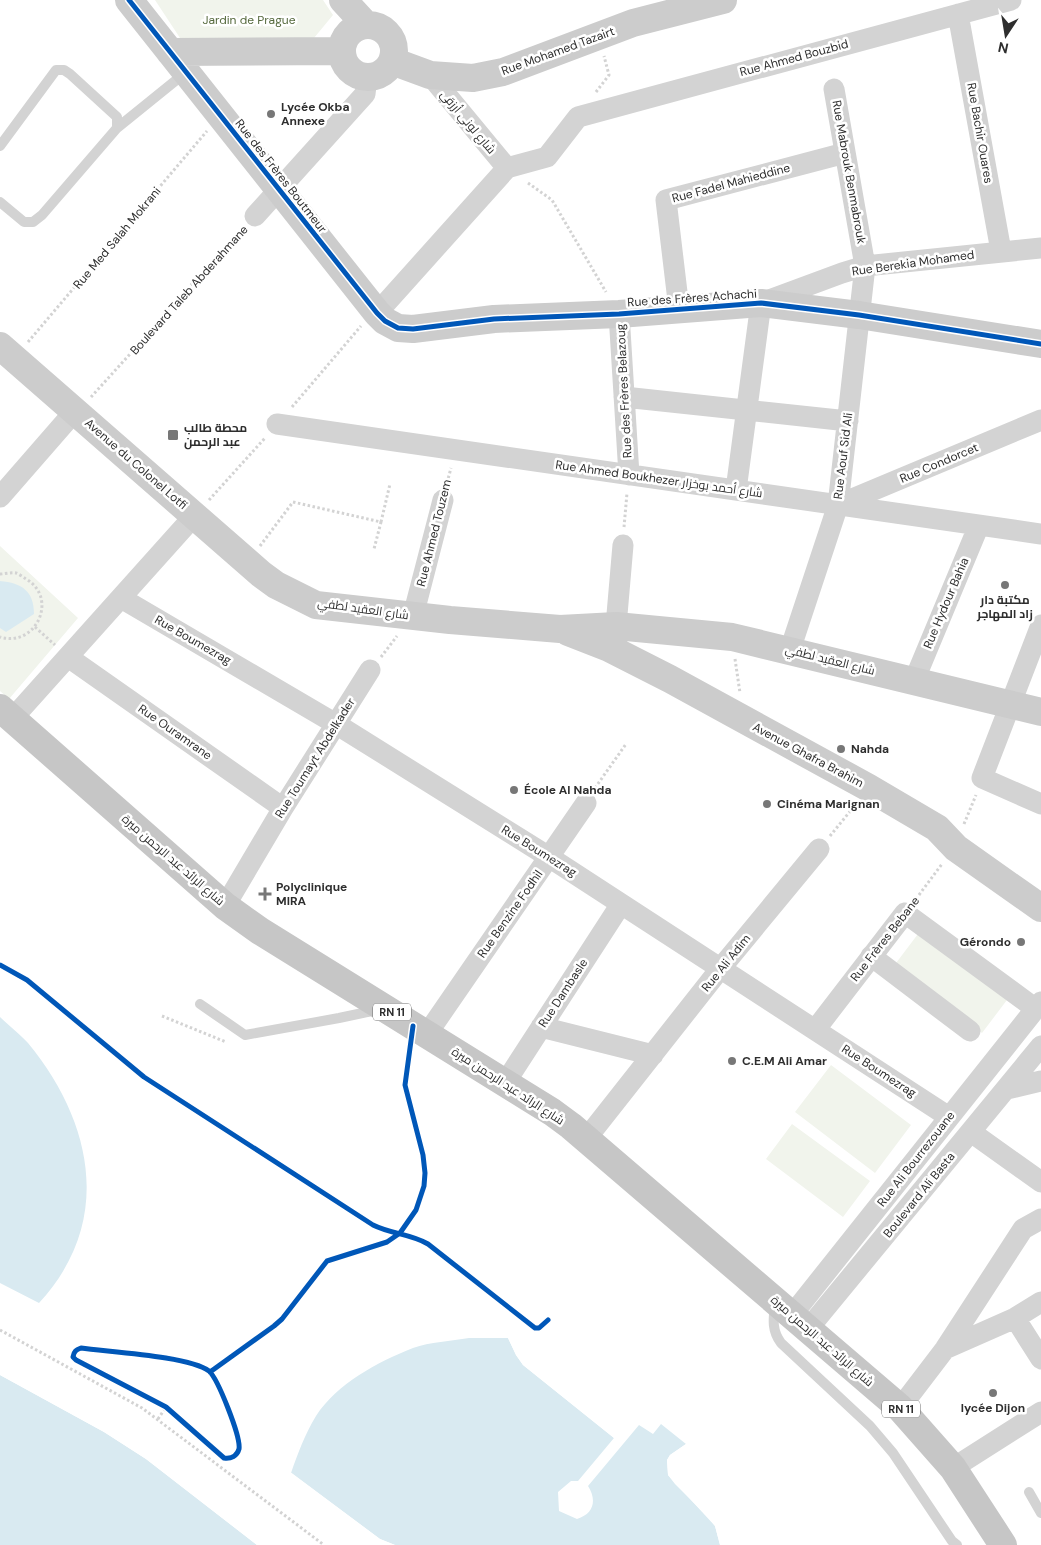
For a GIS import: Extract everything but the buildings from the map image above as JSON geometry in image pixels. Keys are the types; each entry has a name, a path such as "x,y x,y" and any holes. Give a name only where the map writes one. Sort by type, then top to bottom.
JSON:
{"main road":[{"name":"شارع الرائد عبد الرحمن ميرة","path":"6,713 225,906 260,931 552,1112 586,1139 900,1408 953,1468 998,1544"}],"street":[{"name":"Rue des Frères Boutmeur","path":"130,0 377,313"},
{"path":"343,0 366,25"},
{"name":"Rue Mohamed Tazairt","path":"392,61 430,75 473,78 503,72 633,24 723,0"},
{"name":"Rue Ahmed Bouzbid","path":"578,117 1011,0"},
{"name":"Rue Bachir Ouares","path":"958,14 1001,251"},
{"path":"366,25 384,30 393,46 392,61 384,71 367,77 352,72 343,59 342,52 342,45 349,33 355,28 366,25"},
{"path":"178,62 342,52"},
{"name":"شارع لوني أرزقي","path":"430,75 507,168"},
{"name":"Boulevard Taleb Abderahmane","path":"255,216 365,94 367,77"},
{"name":"Rue Mabrouk Benmabrouk","path":"834,89 865,266 860,315"},
{"path":"377,313 507,168 547,157 578,117"},
{"name":"Rue Fadel Mahieddine","path":"678,309 666,200 845,153"},
{"name":"Rue Berekia Mohamed","path":"761,303 865,266 1041,248"},
{"path":"736,490 761,303"},
{"name":"Rue des Frères Achachi","path":"377,313 385,321 398,328 413,329 494,319 619,314 761,303 860,315 1041,344"},
{"name":"Rue des Frères Belazoug","path":"619,314 629,475"},
{"name":"Rue Aouf Sid Ali","path":"790,650 838,505 860,315"},
{"name":"Avenue du Colonel Lotfi","path":"9,354 194,516"},
{"path":"624,397 848,420"},
{"path":"0,497 68,418 77,413"},
{"name":"Rue Condorcet","path":"838,505 1041,420"},
{"name":"Rue Ahmed Boukhezer شارع أحمد بوخزار","path":"277,424 1041,534"},
{"name":"Rue Ahmed Touzem","path":"413,616 442,500"},
{"path":"6,713 68,657 194,516"},
{"name":"شارع العقيد لطفي","path":"194,516 276,585 316,605 560,629"},
{"name":"Rue Hydour Bahia","path":"914,681 979,525"},
{"path":"560,629 616,626 623,545"},
{"name":"Rue Boumezrag","path":"120,598 336,724 549,857 949,1117"},
{"path":"1041,624 982,778 1041,804"},
{"name":"شارع العقيد لطفي","path":"616,626 732,637 1041,712"},
{"name":"Avenue Ghafra Brahim","path":"560,629 609,648 670,679 869,788 937,828 956,848 1041,908"},
{"name":"Rue Ouramrane","path":"68,657 283,808"},
{"name":"Rue Toumayt Abdelkader","path":"225,906 283,808 370,670"},
{"name":"Rue Benzine Fodhil","path":"427,1034 586,802"},
{"name":"Rue Ali Adim","path":"586,1139 720,969 819,849"},
{"name":"Rue Dambasle","path":"505,1083 621,904"},
{"path":"905,913 1039,1005"},
{"name":"Rue Frères Bebane","path":"815,1030 905,913"},
{"path":"871,956 970,1031"},
{"name":"Rue Ali Bourrezouane","path":"792,1315 1039,1005"},
{"path":"541,1027 654,1055"},
{"name":"Boulevard Ali Basta","path":"792,1315 971,1132 1041,1046"},
{"path":"1007,1088 1041,1081"},
{"path":"971,1132 1041,1182"},
{"path":"900,1408 945,1349 1024,1229 1041,1219"},
{"path":"945,1349 1015,1318 1041,1302"},
{"path":"1015,1318 1041,1359"},
{"path":"953,1468 1041,1412"}],"lane":[{"path":"0,202 24,222 33,222 178,62"},
{"path":"0,146 56,70 64,70 70,74 117,117 117,128"},
{"path":"200,1004 245,1035 385,1008"},
{"path":"792,1315 773,1323 775,1335 781,1343 870,1426 893,1452 952,1541 957,1545"},
{"path":"1029,1492 1041,1513"}],"path":[{"path":"578,117 609,75 599,36"},
{"path":"374,549 390,484"},
{"path":"247,562 293,502 381,522"},
{"path":"0,574 16,573 33,583 41,597 42,612 36,627 23,636 7,640 0,637"},
{"path":"370,670 413,616"},
{"path":"36,627 68,657"},
{"path":"732,637 744,721"},
{"path":"586,802 626,744"},
{"path":"819,849 869,788"},
{"path":"162,1016 226,1042"},
{"path":"0,1330 142,1408 324,1545"},
{"path":"158,1403 174,1414"},
{"path":"158,1419 166,1407"}],"green space":[{"name":"Jardin de Prague","path":"155,0 323,0 333,15 314,38 182,41"},
{"path":"0,546 78,618 9,699 0,691"},
{"path":"921,930 1010,996 982,1033 893,967"},
{"path":"831,1065 911,1125 875,1173 795,1112"},
{"path":"792,1124 870,1181 843,1217 766,1159"}],"shaded area":[{"path":"0,581 15,584 25,590 32,599 34,614 6,632 0,628"},
{"path":"0,1017 28,1043 50,1074 68,1106 80,1139 86,1172 86,1206 78,1239 63,1272 39,1303 0,1283"},
{"path":"469,1338 508,1338 523,1365 614,1438 578,1481 571,1481 558,1492 559,1511 577,1519 587,1514 593,1501 588,1486 639,1425 653,1434 661,1424 686,1444 670,1455 667,1460 668,1475 715,1526 720,1545 395,1545 380,1539 291,1473 305,1437 316,1416 325,1404 346,1384 372,1367 413,1348"},
{"path":"0,1375 104,1432 146,1459 257,1545 0,1545"}],"pier":[{"path":"509,1336 525,1363 615,1436 614,1438 523,1365 516,1355 508,1338"},
{"path":"0,1372 105,1430 147,1457 259,1545 146,1459 104,1432 0,1375"},
{"path":"686,1444 688,1445 669,1461 670,1474 717,1524 722,1545 720,1545 715,1526 668,1475 667,1460 670,1455"},
{"path":"289,1471 380,1539 395,1545 379,1541 290,1475"}],"cycle path":[{"path":"129,0 377,313 385,321 398,328 413,329 494,319 619,314 761,303 859,315 1041,344"},
{"path":"0,965 27,980 144,1077 373,1225 428,1244 535,1328 539,1328 548,1320"},
{"path":"210,1372 282,1319 327,1261 387,1242 400,1233 416,1210 424,1186 425,1173 423,1155 405,1085 413,1026"},
{"path":"81,1348 167,1358 199,1366 209,1371 218,1385 233,1421 239,1443 237,1454 224,1458 166,1407 76,1360 73,1357 74,1353 81,1348"}],"place":[{"name":"Lycée Okba Annexe","path":"271,114"},
{"name":"محطة طالب عبد الرحمن","path":"173,435"},
{"name":"مكتبة دار زاد المهاجر","path":"1005,585"},
{"name":"Nahda","path":"841,749"},
{"name":"École Al Nahda","path":"514,790"},
{"name":"Cinéma Marignan","path":"767,804"},
{"name":"Polyclinique MIRA","path":"265,894"},
{"name":"Gérondo","path":"1021,942"},
{"name":"C.E.M Ali Amar","path":"732,1061"},
{"name":"lycée Dijon","path":"993,1393"}]}
